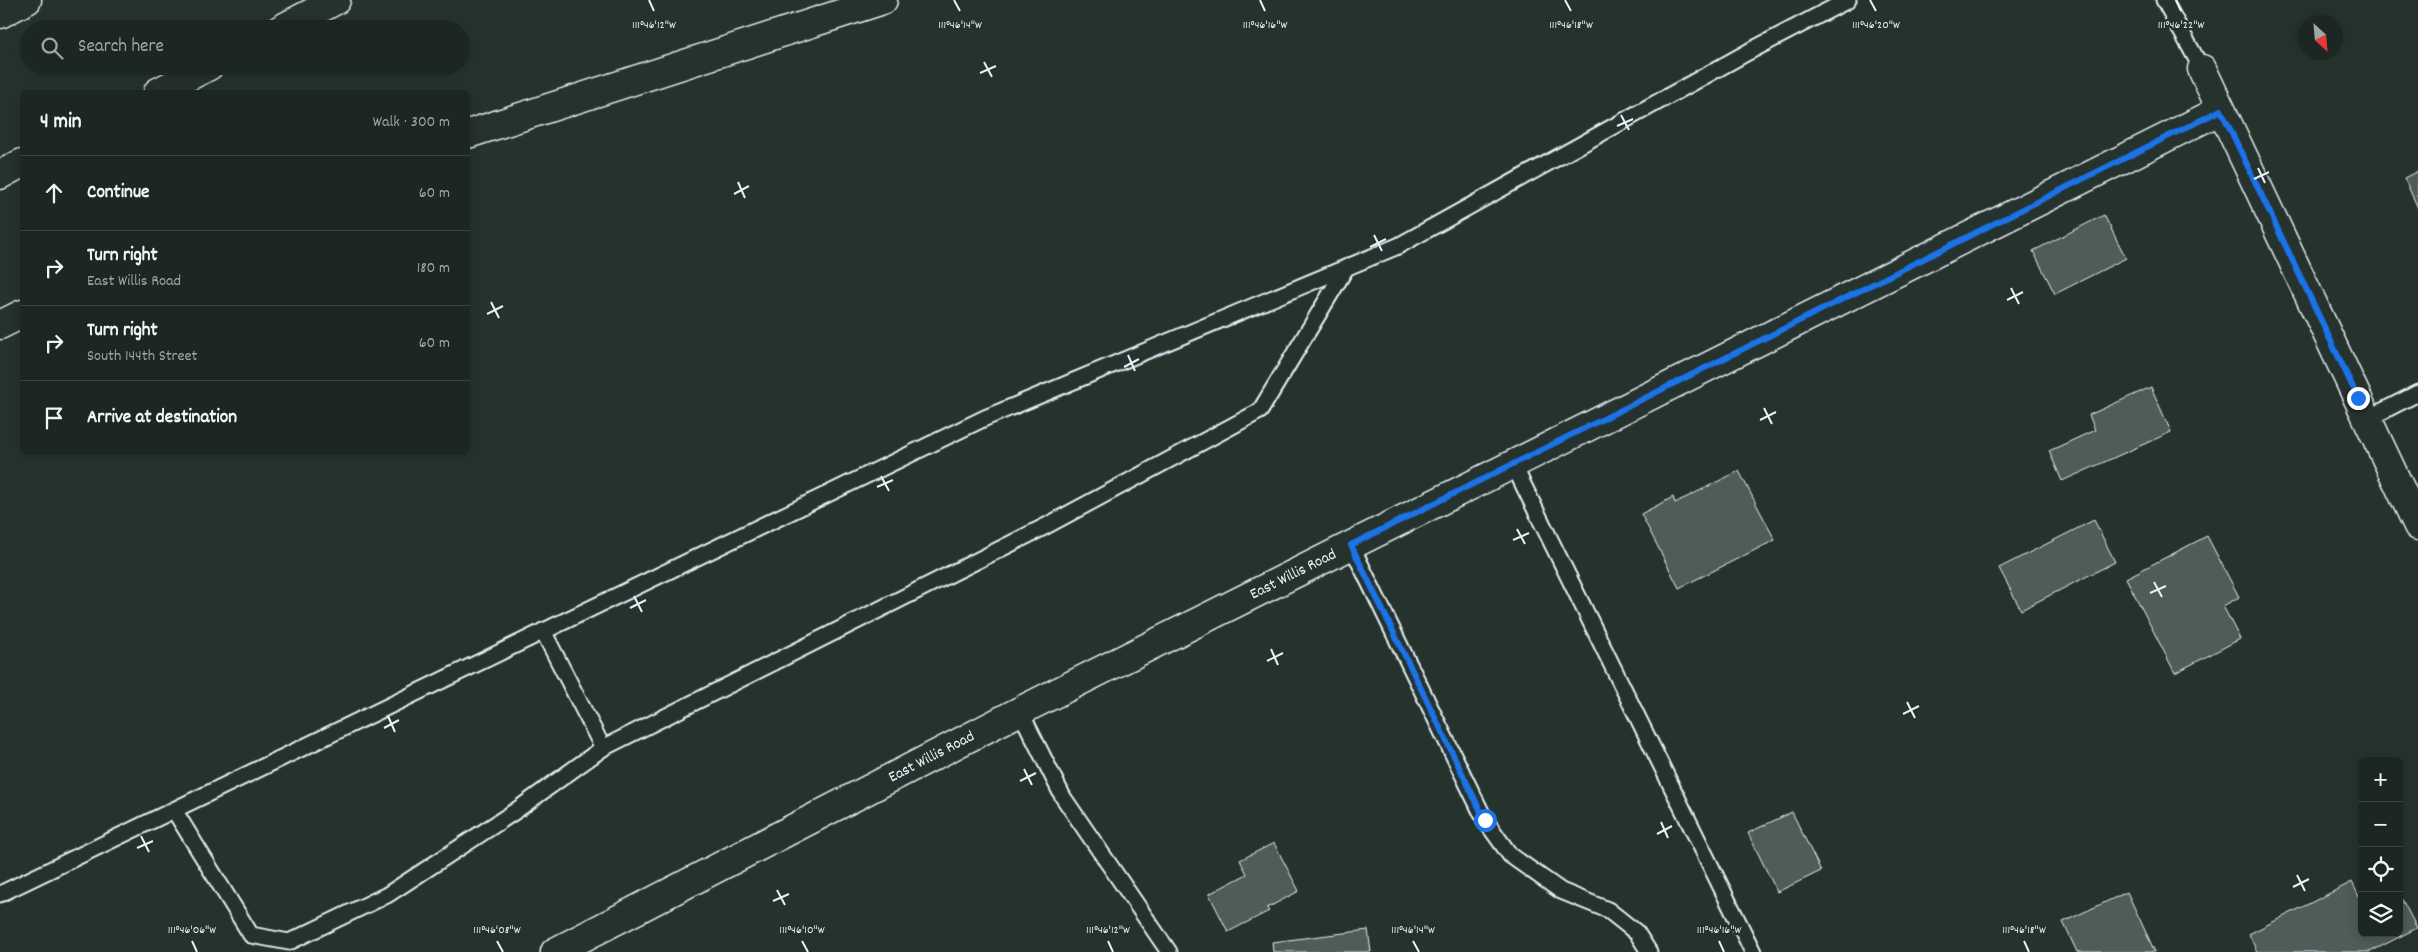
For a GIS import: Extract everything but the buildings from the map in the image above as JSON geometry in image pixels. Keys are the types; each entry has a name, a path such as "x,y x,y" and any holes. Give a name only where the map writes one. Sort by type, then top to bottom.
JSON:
{"main road":[{"path":"0,14 27,0"},
{"path":"298,20 336,0"},
{"path":"470,133 883,0"},
{"path":"2202,68 2418,526"},
{"path":"162,90 191,75"},
{"name":"East Willis Road","path":"555,952 1020,711 2221,110"},
{"path":"0,174 20,164"},
{"path":"0,325 20,315"}],"lane":[{"path":"0,894 985,418 1398,246 1748,52 1848,0"},
{"path":"2164,0 2202,68"},
{"path":"174,810 251,935 289,942 387,895 514,812 603,748 1046,526 1260,412 1346,268"},
{"path":"2367,419 2418,392"},
{"path":"1513,464 1753,952"},
{"path":"1351,545 1485,820 1510,855 1561,891 1608,910 1637,933 1649,952"},
{"path":"543,631 603,748"},
{"path":"1020,711 1063,797 1169,952"}],"route":[{"path":"1485,820 1351,545 2221,110 2358,398"}]}
